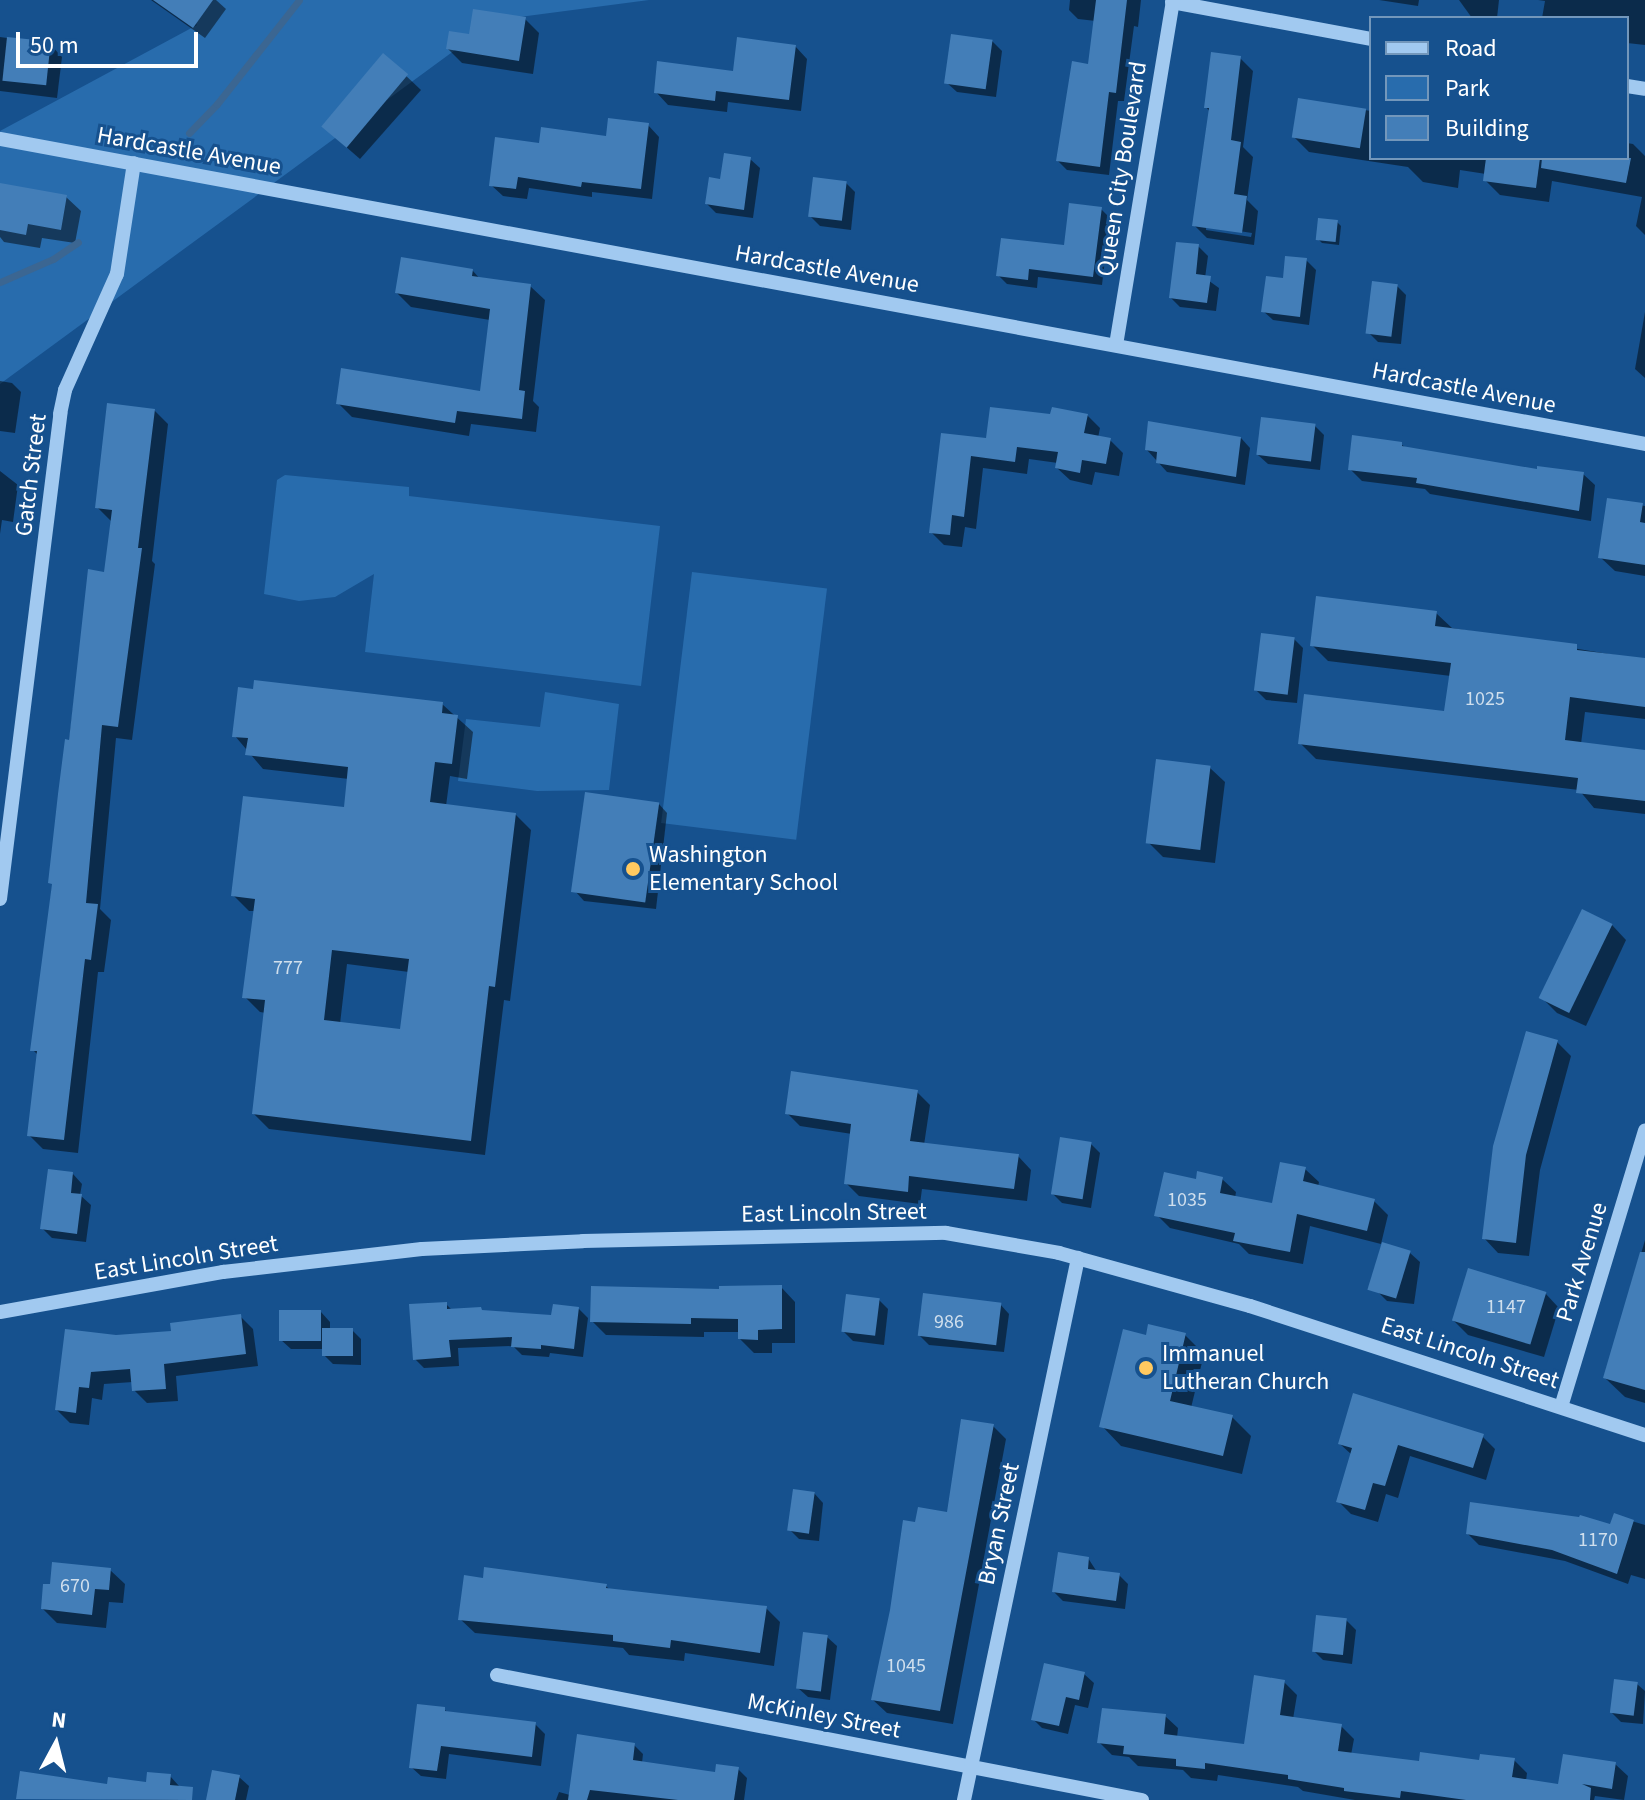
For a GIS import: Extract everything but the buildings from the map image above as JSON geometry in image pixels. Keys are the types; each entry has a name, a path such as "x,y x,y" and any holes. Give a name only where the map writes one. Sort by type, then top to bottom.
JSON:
{"street":[{"path":"1172,1 1369,39"},
{"name":"Queen City Boulevard","path":"1116,345 1172,1"},
{"name":"Hardcastle Avenue","path":"0,139 1645,444"},
{"name":"Gatch Street","path":"0,899 60,414 65,390 117,274 134,163"},
{"name":"Park Avenue","path":"1561,1407 1645,1130"},
{"name":"East Lincoln Street","path":"0,1312 247,1269 505,1243 946,1233 994,1239 1078,1258 1318,1327 1645,1435"},
{"name":"Bryan Street","path":"964,1800 1078,1258"},
{"name":"McKinley Street","path":"497,1675 1142,1800"}],"green space":[{"path":"178,0 649,0 496,20 0,384 0,131 197,25"},
{"path":"285,475 409,487 409,496 660,526 641,686 365,652 374,574 335,597 299,601 264,594 277,480"},
{"path":"692,572 827,589 796,840 661,823"},
{"path":"545,692 619,704 609,790 537,791 458,781 466,719 540,727"}],"waterway":[{"path":"189,133 217,104 299,0"},
{"path":"0,282 53,259 78,242"}],"place":[{"name":"Washington Elementary School","path":"633,869"},
{"name":"Immanuel Lutheran Church","path":"1146,1368"}]}
